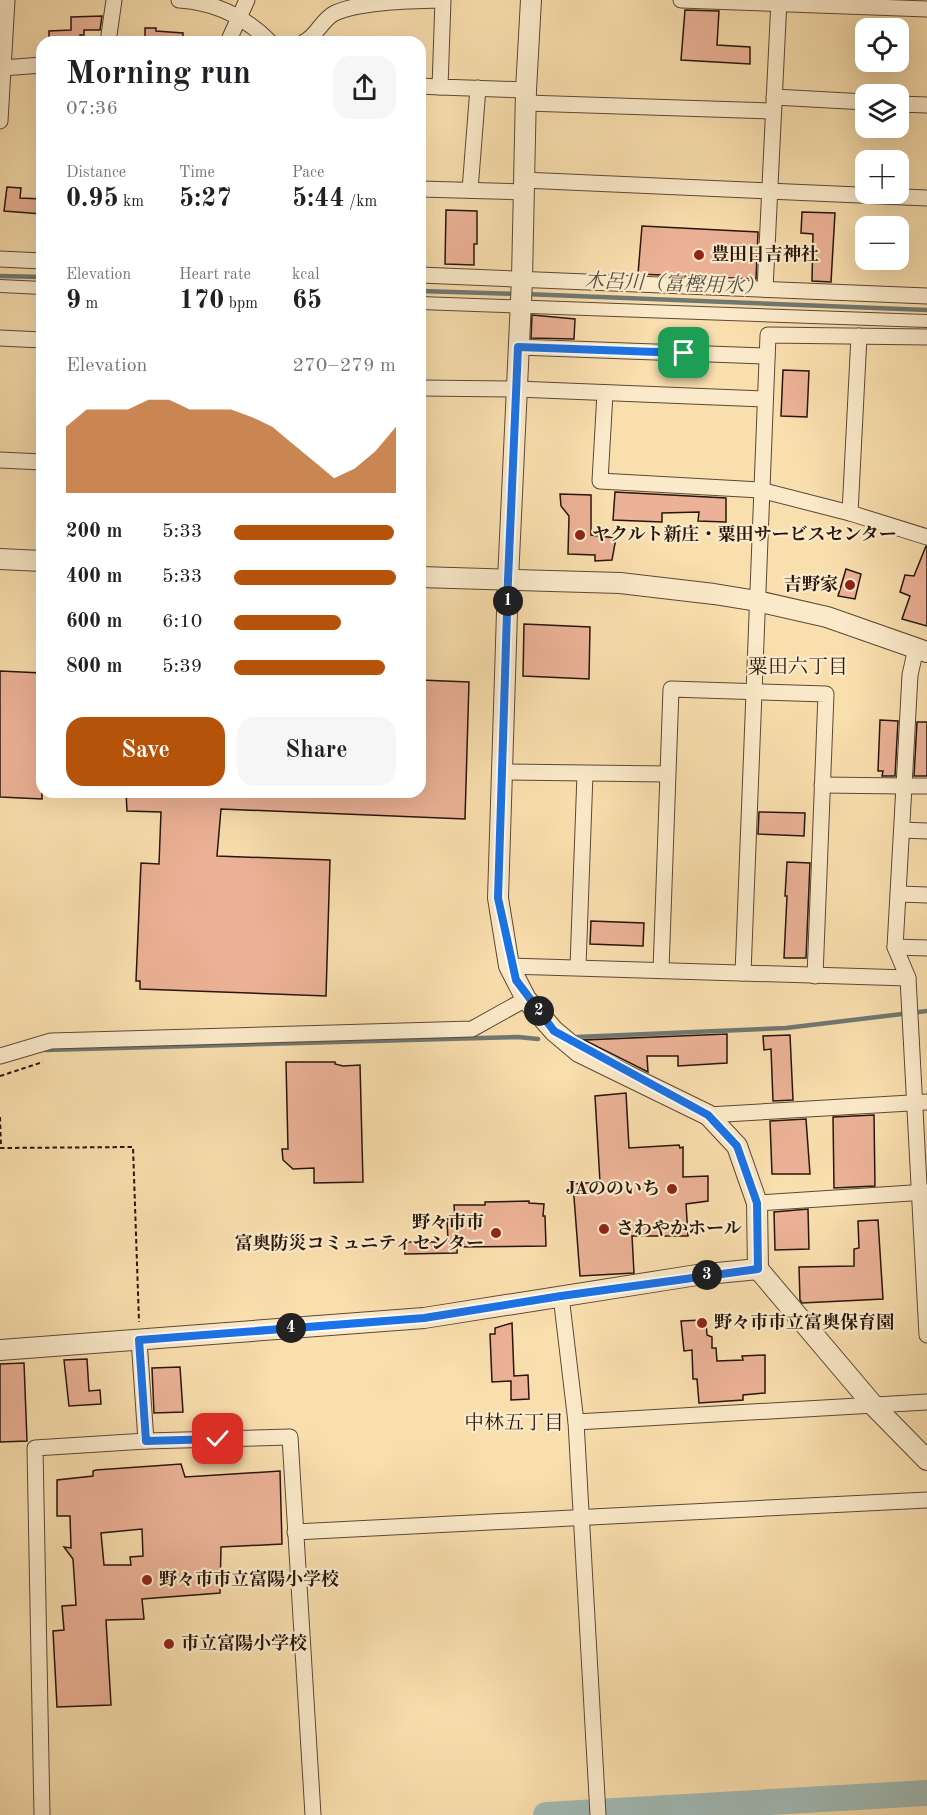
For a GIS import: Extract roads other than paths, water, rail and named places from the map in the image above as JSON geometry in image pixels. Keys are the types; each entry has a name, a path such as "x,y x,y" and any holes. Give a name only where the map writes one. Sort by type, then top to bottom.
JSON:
{"street":[{"path":"0,121 7,0"},
{"path":"109,36 114,0"},
{"path":"179,0 211,5 239,16 264,36"},
{"path":"231,36 247,0"},
{"path":"313,36 333,14 362,7 443,0 440,87"},
{"path":"531,0 498,898 509,966 526,999 554,1031 579,1052 708,1115 737,1146 757,1203 758,1269 874,1406 927,1460"},
{"path":"681,0 927,9"},
{"path":"765,289 779,2"},
{"path":"2,68 36,65"},
{"path":"426,86 478,88 526,96 773,104 855,102"},
{"path":"470,190 478,88"},
{"path":"909,104 927,105"},
{"path":"426,189 470,190 523,186 927,198"},
{"path":"0,259 36,261"},
{"path":"426,276 521,294 927,321"},
{"path":"0,286 36,288"},
{"path":"426,302 521,294 765,289 927,296"},
{"path":"743,973 760,490 768,335 927,337"},
{"path":"850,513 859,336"},
{"path":"0,338 36,340"},
{"path":"518,347 767,356"},
{"path":"426,388 517,389 765,399"},
{"path":"605,393 600,481 760,490 850,513 927,537"},
{"path":"0,460 36,462"},
{"path":"0,560 36,561"},
{"path":"426,577 620,583 757,601 827,617 921,650 910,675 895,947 908,978 921,1102 927,1335"},
{"path":"662,970 671,689 753,691 826,694 815,976"},
{"path":"502,772 667,774"},
{"path":"578,966 585,774"},
{"path":"822,784 927,786"},
{"path":"902,830 927,831"},
{"path":"898,894 927,895"},
{"path":"895,947 927,948"},
{"path":"509,966 578,966 908,978"},
{"path":"0,1056 51,1041 472,1029 526,999"},
{"path":"708,1115 921,1102"},
{"path":"757,1203 923,1193"},
{"path":"0,1350 424,1318 697,1275 758,1269"},
{"path":"561,1296 576,1422 598,1810"},
{"path":"139,1340 146,1441"},
{"path":"576,1422 927,1402"},
{"path":"42,1815 35,1448 146,1441 290,1437 313,1815"},
{"path":"295,1532 927,1500"}],"waterway":[{"name":"木呂川（富樫用水）","path":"0,276 36,277"},
{"name":"木呂川（富樫用水）","path":"426,291 517,294"},
{"name":"木呂川（富樫用水）","path":"525,294 927,310"},
{"path":"577,1037 786,1028 927,1011"},
{"path":"46,1050 518,1037 538,1039"},
{"path":"546,1815 927,1793"}],"place":[{"name":"豊田日吉神社","path":"699,255"},
{"name":"ヤクルト新庄・粟田サービスセンター","path":"580,535"},
{"name":"吉野家","path":"850,585"},
{"name":"JAののいち","path":"672,1189"},
{"name":"さわやかホール","path":"604,1229"},
{"name":"野々市市 富奥防災コミュニティセンター","path":"496,1233"},
{"name":"野々市市立富奥保育園","path":"702,1323"},
{"name":"野々市市立富陽小学校","path":"147,1580"},
{"name":"市立富陽小学校","path":"169,1644"}],"district":[{"name":"粟田六丁目","path":"798,668"},
{"name":"中林五丁目","path":"514,1424"}]}
